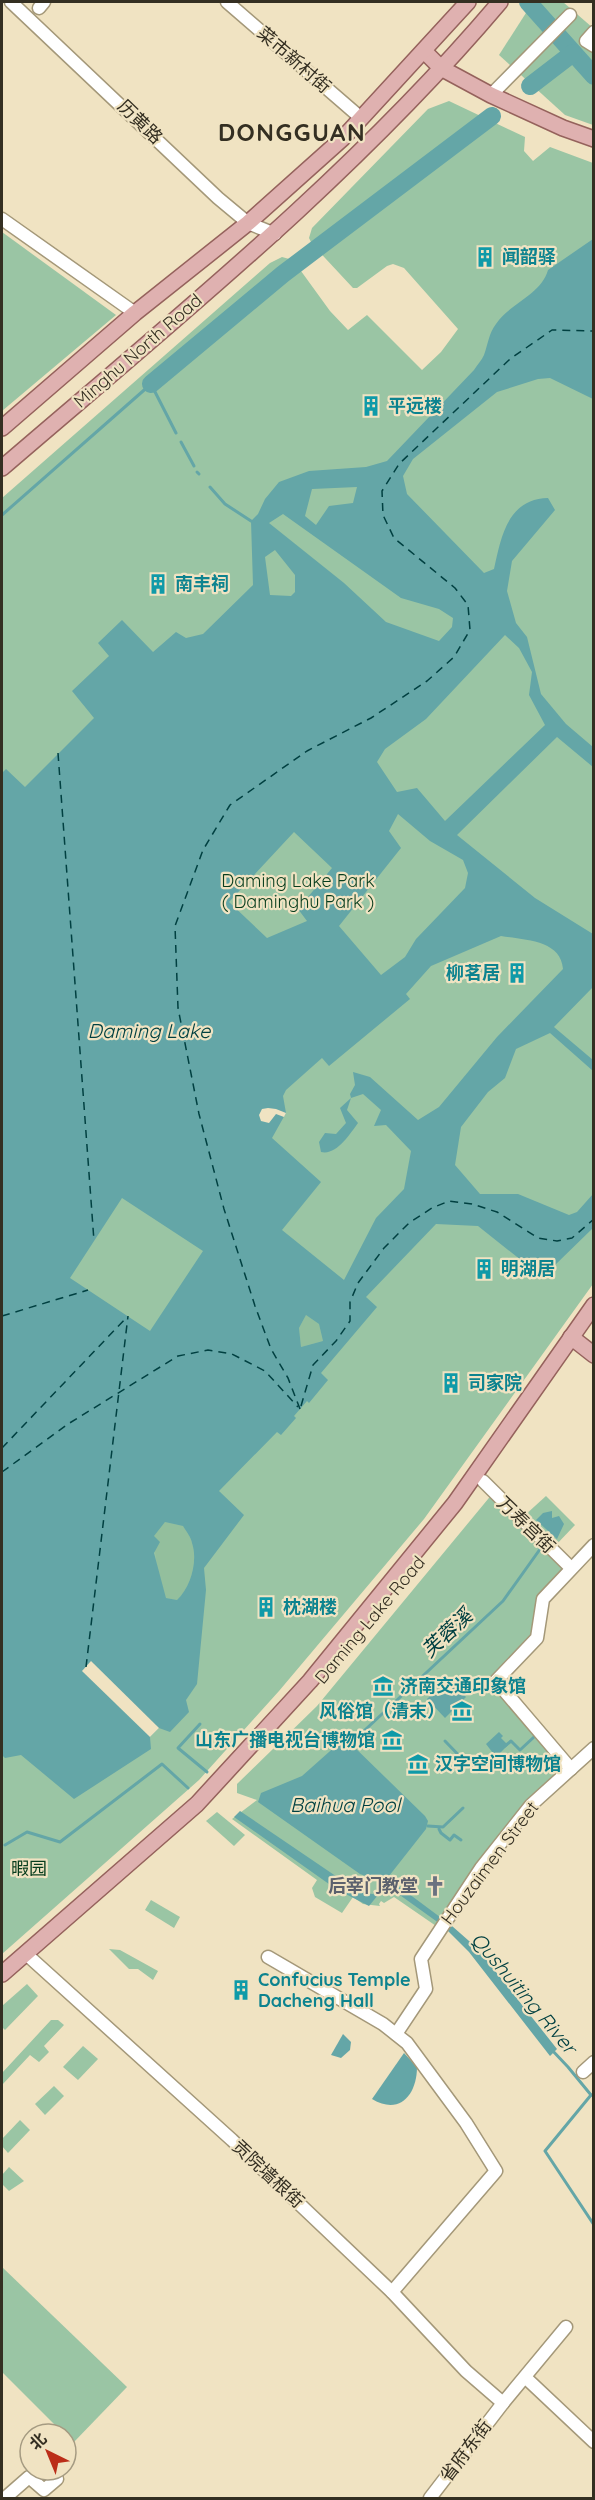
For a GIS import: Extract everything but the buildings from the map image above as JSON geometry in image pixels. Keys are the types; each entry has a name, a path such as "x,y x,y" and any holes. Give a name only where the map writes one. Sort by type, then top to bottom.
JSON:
{"main road":[{"name":"Minghu North Road","path":"2,428 135,313 248,223 361,118 468,2"},
{"name":"Minghu North Road","path":"2,468 275,234 441,68 500,2"},
{"path":"424,51 441,68 491,95 563,128 594,139"},
{"path":"594,1305 574,1340 594,1355"},
{"name":"Daming Lake Road","path":"2,1984 28,1957 196,1804 310,1681 455,1503 574,1340 594,1320"},
{"name":"Daming Lake Road","path":"2,1974 28,1957 175,1834 253,1756 348,1647 483,1481 574,1340"}],"street":[{"name":"历黄路","path":"11,2 199,181 248,223 275,234"},
{"name":"菜市新村街","path":"227,2 361,118"},
{"path":"491,95 570,15"},
{"path":"594,32 586,41 594,46"},
{"path":"2,219 135,313"},
{"name":"万寿宫街","path":"483,1481 571,1568"},
{"name":"万寿宫街","path":"571,1769 496,1681 537,1638 543,1599 594,1545"},
{"name":"Houzaimen Street","path":"396,2034 426,1989 421,1959 481,1868 531,1805 594,1748"},
{"name":"贡院墙根街","path":"28,1957 232,2140 392,2292 466,2371 503,2403"},
{"path":"268,1957 383,2024 406,2043 466,2123 496,2171 392,2292"},
{"path":"583,2072 594,2062"},
{"name":"省府东街","path":"430,2499 503,2403 567,2327"},
{"path":"526,2378 594,2442"},
{"path":"5,2499 24,2482"},
{"path":"35,2482 44,2490 53,2482"}],"green space":[{"path":"533,2 563,2 593,28 593,125 565,115 499,55"},
{"name":"Daming Lake Park ( Daminghu Park )","path":"449,101 525,137 524,151 533,161 550,147 593,163 593,1284 424,1519 279,1691 199,1780 2,1954 2,498 270,263 282,257 293,260 330,311 348,330 367,315 422,370 441,352 458,329 404,268 393,264 387,266 357,288 353,288 309,238 312,228 428,109"},
{"path":"2,232 116,315 2,411"},
{"path":"306,1315 319,1324 323,1341 301,1347 299,1328"},
{"path":"493,1493 571,1568 543,1599 537,1638 496,1681 565,1767 439,1928 394,1897 384,1903 381,1901 380,1906 363,1904 353,1897 342,1913 315,1897 312,1888 317,1880 232,1819 257,1800 237,1793 237,1784 317,1706"},
{"path":"546,1496 575,1525 554,1547 524,1516"},
{"path":"165,1522 183,1526 191,1539 194,1550 192,1573 186,1588 177,1600 166,1598 157,1567 153,1536"},
{"path":"217,1812 245,1835 234,1846 206,1821"},
{"path":"151,1900 180,1917 174,1928 145,1910"},
{"path":"109,1949 120,1950 158,1971 153,1980 138,1969 129,1969"},
{"path":"27,1984 38,1996 5,2030 2,2027 2,2006"},
{"path":"51,2020 58,2020 64,2025 44,2046 49,2052 39,2062 30,2055 2,2085 2,2073"},
{"path":"83,2046 98,2059 78,2080 63,2067"},
{"path":"54,2086 64,2096 45,2115 35,2104"},
{"path":"20,2120 30,2130 8,2153 2,2146 2,2139"},
{"path":"9,2167 24,2181 9,2191 2,2184 2,2175"},
{"path":"2,2267 127,2387 78,2438 78,2422 52,2422 2,2372"}],"water":[{"name":"Daming Lake","path":"593,239 593,399 550,378 538,379 497,392 413,459 403,476 407,494 484,573 494,569 503,533 508,522 523,505 534,500 548,498 555,510 512,561 507,591 516,623 527,637 541,694 566,724 593,747 593,767 557,737 457,835 535,898 593,934 593,987 554,1027 593,1060 593,1071 550,1033 516,1049 505,1078 488,1092 461,1127 455,1165 480,1194 518,1194 569,1215 577,1212 593,1194 593,1228 554,1266 536,1272 478,1226 436,1224 366,1297 377,1307 321,1373 328,1380 309,1403 307,1401 294,1416 296,1418 281,1435 277,1432 219,1491 244,1515 204,1568 206,1590 197,1684 186,1700 189,1712 170,1732 159,1728 150,1737 151,1749 74,1799 21,1755 5,1758 2,1755 2,773 6,769 25,787 94,718 72,691 109,656 98,643 122,620 153,652 176,632 186,638 203,634 253,585 251,521 279,482 309,471 366,467 387,461 474,370 483,357 496,324 509,310 539,286 548,270","holes":["357,487 353,503 329,506 316,525 305,516 312,489","283,514 401,598 439,609 453,618 452,627 439,641 386,622 344,583 269,523","275,550 295,575 295,592 291,596 270,595 265,557","505,635 519,648 532,672 529,695 545,725 445,821 417,788 397,792 377,762 385,749 426,719","398,814 430,841 463,860 468,873 465,888 416,939 405,957 381,975 339,926 401,848 389,831","294,832 332,868 298,909 307,921 267,938 229,902","501,936 540,943 556,952 561,959 563,969 497,1037 439,1107 418,1120 370,1077 353,1072 355,1085 350,1094 351,1098 363,1094 381,1110 374,1126 386,1125 411,1151 404,1189 376,1218 344,1280 282,1230 321,1182 272,1138 286,1113 283,1096 286,1090 322,1058 329,1066 410,999 406,994 431,966","122,1198 203,1251 150,1331 70,1278","306,1315 319,1324 323,1341 301,1347 299,1328","165,1522 183,1526 190,1536 194,1550 194,1566 186,1588 177,1600 166,1598 154,1553 160,1542 154,1536"]},
{"path":"351,1098 347,1110 358,1123 347,1138 332,1151 321,1152 319,1142 325,1133 336,1134 346,1123 340,1108"},
{"path":"552,1511 552,1518 559,1516 564,1524 557,1539 536,1520 543,1513"},
{"path":"448,1678 466,1697 445,1718 427,1699"},
{"path":"499,1732 508,1745 496,1757 486,1744"},
{"name":"Baihua Pool","path":"347,1736 348,1741 428,1821 426,1829 389,1876 393,1882 452,1926 477,1948 557,2049 550,2056 469,1952 443,1926 397,1893 383,1879 377,1880 360,1874 258,1802 261,1793 302,1776"},
{"path":"240,1811 346,1883 367,1893 378,1895 369,1906 336,1889 234,1817"},
{"path":"343,2034 351,2042 350,2050 341,2058 331,2055"},
{"path":"404,2053 417,2067 414,2086 410,2093 405,2100 391,2105 372,2099"}],"pier":[{"path":"268,1108 286,1113 284,1117 276,1114 269,1123 261,1121 259,1115 262,1109"},
{"path":"91,1661 159,1728 150,1737 82,1671"}],"waterway":[{"path":"528,2 594,76"},
{"path":"530,86 573,53"},
{"path":"151,384 283,274 492,116"},
{"path":"2,515 151,384 176,433"},
{"path":"181,442 194,466"},
{"path":"210,487 225,504 251,521"},
{"name":"芙蓉溪","path":"351,1743 503,1601 543,1545"},
{"path":"200,1724 178,1748 207,1772"},
{"path":"505,1746 511,1741 520,1750 534,1737"},
{"path":"445,1741 472,1769"},
{"path":"479,1772 496,1755"},
{"path":"5,1845 27,1832 60,1842 162,1764 188,1788"},
{"path":"428,1826 443,1827 463,1808"},
{"path":"439,1829 450,1840 454,1835 461,1840"},
{"name":"Qushuiting River","path":"551,2049 591,2095"},
{"path":"591,2095 545,2151 594,2225"}],"ferry route":[{"path":"300,1409 288,1378 271,1349 255,1306 224,1209 199,1114 178,1008 175,926 203,850 230,805 307,751 371,718 427,681 454,657 470,630 468,605 455,588 394,538 383,515 382,491 399,464 510,359 552,330 594,331"},
{"path":"58,753 94,1241"},
{"path":"301,1406 313,1365 336,1341 350,1321 350,1302 358,1283 384,1248 409,1223 432,1208 449,1201 472,1204 497,1212 538,1238 557,1241 572,1238 594,1219"},
{"path":"2,1316 88,1290"},
{"path":"86,1667 128,1316"},
{"path":"2,1448 127,1317"},
{"path":"2,1472 68,1424 178,1356 208,1350 232,1354 265,1371 298,1407"}],"place":[{"name":"闻韶驿","path":"485,257"},
{"name":"平远楼","path":"371,406"},
{"name":"南丰祠","path":"158,584"},
{"name":"柳茗居","path":"517,973"},
{"name":"明湖居","path":"484,1269"},
{"name":"司家院","path":"451,1383"},
{"name":"枕湖楼","path":"266,1607"},
{"name":"济南交通印象馆","path":"383,1686"},
{"name":"风俗馆（清末）","path":"462,1711"},
{"name":"山东广播电视台博物馆","path":"392,1740"},
{"name":"汉字空间博物馆","path":"418,1764"},
{"name":"后宰门教堂","path":"435,1886"},
{"name":"Confucius Temple Dacheng Hall","path":"241,1990"}],"district":[{"name":"DONGGUAN","path":"292,133"}],"park label":[{"name":"暇园","path":"29,1869"}]}
